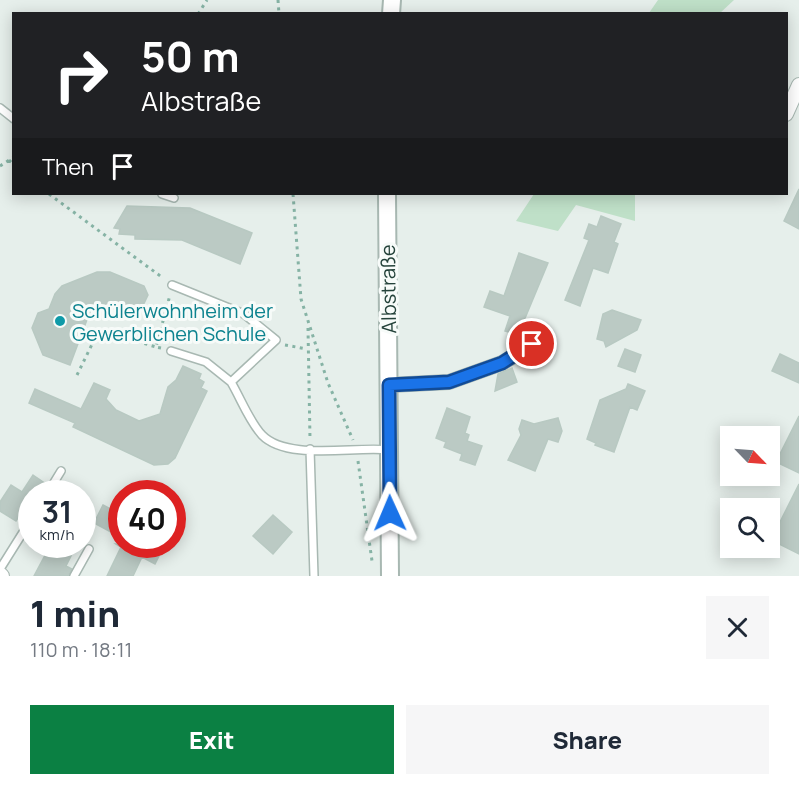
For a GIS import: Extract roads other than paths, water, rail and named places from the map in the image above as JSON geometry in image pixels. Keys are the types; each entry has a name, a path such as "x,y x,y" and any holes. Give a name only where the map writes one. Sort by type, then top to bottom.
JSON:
{"street":[{"path":"788,110 799,85"},
{"name":"Albstraße","path":"387,195 390,576"},
{"path":"389,385 449,382 502,363 532,344"}],"lane":[{"path":"0,108 12,117"},
{"path":"165,195 174,198"},
{"path":"172,285 244,314 276,340 231,382"},
{"path":"171,351 206,362 231,382 260,433 271,443 288,450 356,448 389,450"},
{"path":"310,449 314,576"},
{"path":"56,480 61,471"},
{"path":"0,569 18,540"},
{"path":"74,576 84,558"}],"place":[{"name":"Schülerwohnheim der Gewerblichen Schule","path":"60,321"}]}
